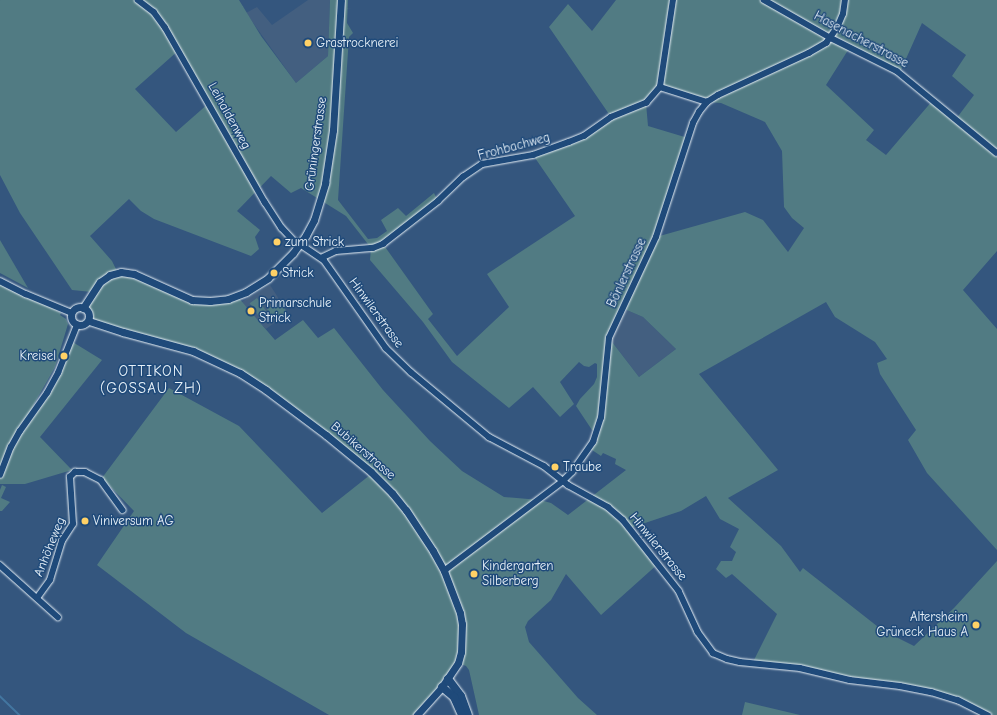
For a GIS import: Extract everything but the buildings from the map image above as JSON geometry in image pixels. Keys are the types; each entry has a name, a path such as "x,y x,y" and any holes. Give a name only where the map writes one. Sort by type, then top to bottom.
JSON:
{"highway":[{"path":"448,679 461,696 468,715"},
{"path":"442,687 454,697 462,715"}],"main road":[{"name":"Grüningerstrasse","path":"83,308 100,282 110,275 121,272 134,274 192,300 210,302 233,297 255,287 272,275 299,245 311,227 319,206 329,157 335,102 341,0"},
{"path":"76,308 83,308 90,315 89,321 84,325 77,325 72,320 72,313 76,308"},
{"name":"Bubikerstrasse","path":"89,321 193,351 240,373 266,390 326,435 371,472 392,493 425,537 444,571 460,614 462,624 462,652 448,679 417,715"}],"street":[{"name":"Leihaldenweg","path":"138,0 154,12 165,27 265,202 282,228 299,245"},
{"path":"672,0 660,87 707,102"},
{"name":"Hasenacherstrasse","path":"764,0 831,38 897,71 997,153"},
{"name":"Bönlerstrasse","path":"444,571 563,482 588,451 597,432 602,407 609,338 656,237 693,123 699,112 707,102 718,95 809,53 831,38 843,14 845,0"},
{"name":"Frohbachweg","path":"321,258 339,250 373,248 381,245 438,201 472,169 492,161 532,155 584,136 612,117 646,103 660,87"},
{"name":"Hinwilerstrasse","path":"299,245 321,258 342,284 384,345 397,359 489,437 540,464 563,482 608,507 630,528 679,591 702,639 708,648 720,656 752,664 800,668 850,680 900,686 931,692 958,700 988,715"},
{"path":"0,281 26,294 72,313"},
{"path":"0,475 20,431 58,373 77,325"},
{"name":"Anhöheweg","path":"37,598 50,580 62,541 73,524 70,477 75,472 85,472 101,480 123,510"},
{"path":"0,565 58,618"}],"shaded area":[{"path":"308,0 330,0 328,56 296,83 246,13 257,7 272,25"},
{"name":"Primarschule Strick","path":"270,285 288,313 266,329 240,303"},
{"path":"622,308 643,317 676,349 639,377 609,338"}],"green space":[{"path":"0,0 239,0 261,36 296,83 328,56 330,0 348,0 347,23 353,33 349,37 338,200 368,239 377,238 387,231 381,220 398,208 406,216 434,193 438,201 383,244 433,314 428,319 457,356 509,307 487,274 575,216 533,155 569,142 611,117 549,27 568,4 592,31 616,0 997,0 997,251 963,290 997,329 997,550 927,473 908,440 916,430 880,374 877,363 887,359 875,342 835,317 826,302 699,374 778,470 728,498 781,546 800,572 803,568 882,630 914,646 954,608 997,561 997,715 988,715 950,697 864,682 813,670 752,664 777,614 732,574 726,578 716,569 721,561 732,561 736,552 730,547 739,529 720,519 706,496 681,511 630,528 659,563 601,615 566,574 551,600 528,621 525,627 529,642 578,698 597,715 479,715 469,670 466,666 458,663 417,715 329,715 186,633 97,565 134,511 102,478 169,388 239,426 322,513 370,475 291,408 215,360 90,318 88,311 83,308 92,292 72,290 20,213 0,175","holes":["922,23 966,55 952,76 974,95 956,119 933,100 886,155 866,140 874,130 826,85 850,47 901,70","179,50 209,103 176,132 135,89","660,87 707,102 721,103 765,122 782,151 784,207 792,218 804,228 788,252 763,220 745,212 656,237 688,138 648,126 646,103","271,176 291,193 301,188 346,216 371,248 370,260 423,322 452,362 509,408 533,387 560,417 574,404 560,382 579,362 584,366 589,367 595,363 597,364 597,377 594,384 580,399 576,406 592,430 597,433 589,448 601,456 603,453 616,459 615,464 626,470 568,515 551,503 540,500 504,497 462,471 430,441 383,390 334,328 318,338 303,320 275,340 237,296 192,300 118,273 112,261 90,236 129,199 141,211 154,219 251,256 259,249 255,237 260,230 237,211","622,308 643,317 676,349 639,377 609,338"]},
{"path":"0,240 28,288 0,273"},
{"path":"0,281 61,313 60,315 66,319 68,324 55,367 34,404 30,415 47,393 71,341 102,360 40,437 72,470 25,484 0,484"},
{"path":"257,298 269,315 262,320 250,303"},
{"path":"279,301 287,312 275,321 267,310"},
{"path":"2,485 6,487 1,498 10,502 2,511 0,511 0,490"},
{"path":"745,702 800,715 742,715"}],"waterway":[{"path":"0,696 20,715"}],"place":[{"name":"Grastrocknerei","path":"308,43"},
{"name":"zum Strick","path":"277,242"},
{"name":"Strick","path":"274,273"},
{"name":"Primarschule Strick","path":"251,311"},
{"name":"Kreisel","path":"64,356"},
{"name":"Traube","path":"555,467"},
{"name":"Viniversum AG","path":"85,521"},
{"name":"Kindergarten Silberberg","path":"474,574"},
{"name":"Altersheim Grüneck Haus A","path":"976,625"}],"district":[{"name":"OTTIKON (GOSSAU ZH)","path":"151,380"}]}
